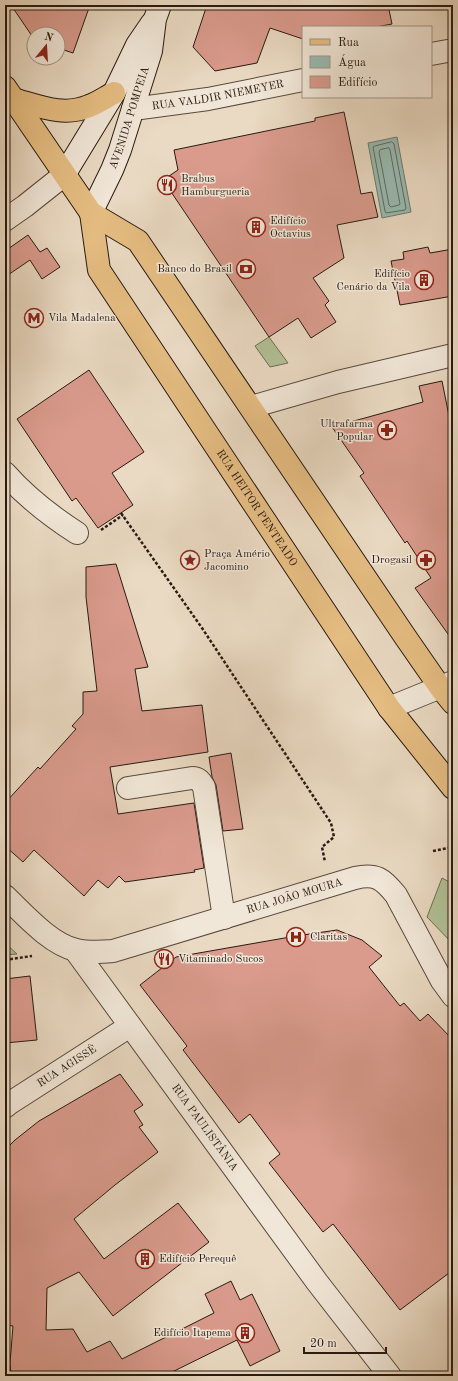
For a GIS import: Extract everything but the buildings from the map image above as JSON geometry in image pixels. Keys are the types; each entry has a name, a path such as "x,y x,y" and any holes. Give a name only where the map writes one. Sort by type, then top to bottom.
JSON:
{"main road":[{"path":"9,93 64,112 90,106 114,93"},
{"name":"RUA HEITOR PENTEADO","path":"9,93 90,213 138,241 251,408 449,691"},
{"name":"RUA HEITOR PENTEADO","path":"90,213 99,270 389,708 453,788"}],"street":[{"name":"AVENIDA POMPEIA","path":"64,175 114,93 136,46 158,12"},
{"name":"AVENIDA POMPEIA","path":"90,213 112,170 134,109 151,51 158,12"},
{"path":"432,54 453,50"},
{"name":"RUA VALDIR NIEMEYER","path":"134,109 208,99 302,80"},
{"path":"5,220 64,175"},
{"path":"251,408 338,382 453,355"},
{"path":"5,472 21,491 49,515 77,533"},
{"path":"389,708 449,691"},
{"path":"128,788 192,778 197,778 201,781 204,787 224,918"},
{"name":"RUA JOÃO MOURA","path":"75,950 89,952 113,951 366,875 377,876 386,883 396,895 442,981 453,996"},
{"name":"RUA PAULISTÂNIA","path":"5,896 54,940 75,950 317,1282 390,1376"},
{"name":"RUA AGISSÊ","path":"5,1107 73,1061 130,1026"}],"path":[{"path":"121,513 202,628 332,823 334,837 322,847 329,886"},
{"path":"433,851 453,847"}],"green space":[{"path":"269,337 288,363 270,367 255,346"},
{"path":"442,878 453,884 453,944 427,917"},
{"path":"5,943 17,954 5,955"}],"water":[{"path":"397,137 411,212 382,218 368,143"}],"place":[{"name":"Brabus Hamburgueria","path":"167,185"},
{"name":"Edifício Octavius","path":"256,227"},
{"name":"Banco do Brasil","path":"246,269"},
{"name":"Edifício Cenário da Vila","path":"424,280"},
{"name":"Vila Madalena","path":"34,318"},
{"name":"Ultrafarma Popular","path":"387,430"},
{"name":"Praça Amério Jacomino","path":"190,560"},
{"name":"Drogasil","path":"426,560"},
{"name":"Claritas","path":"296,937"},
{"name":"Vitaminado Sucos","path":"164,959"},
{"name":"Edifício Perequê","path":"145,1259"},
{"name":"Edifício Itapema","path":"245,1333"}]}
